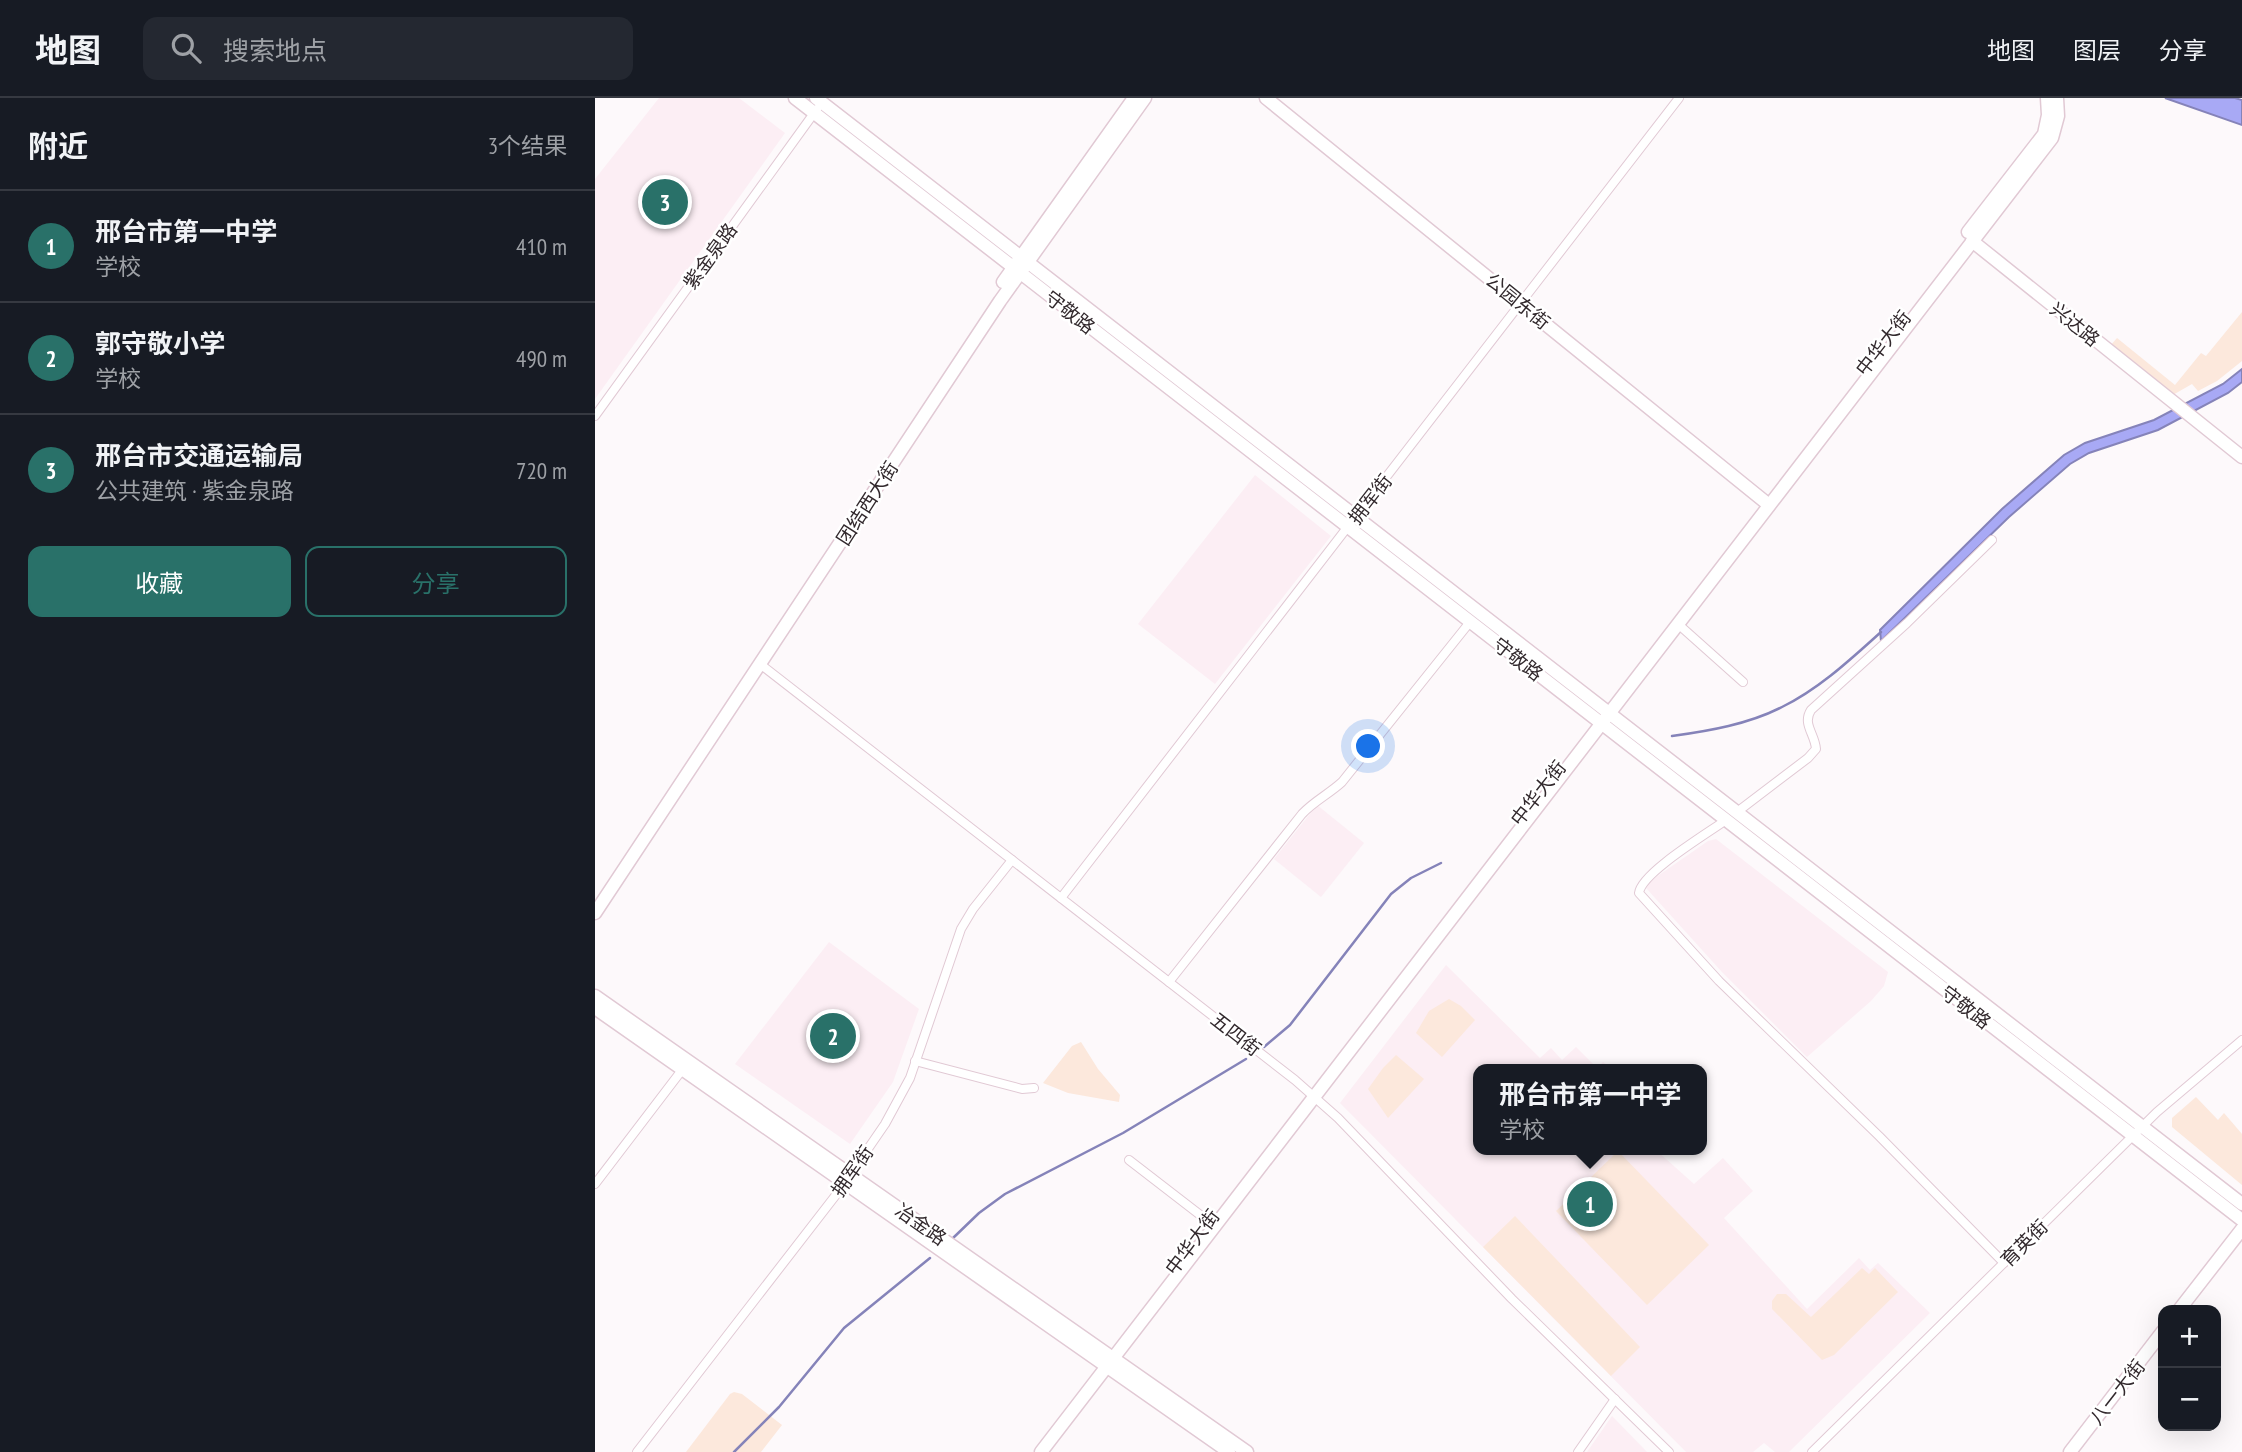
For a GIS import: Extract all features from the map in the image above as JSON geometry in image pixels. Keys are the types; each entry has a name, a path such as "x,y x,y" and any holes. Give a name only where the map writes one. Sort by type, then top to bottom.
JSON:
{"street":[{"name":"守敬路","path":"795,98 819,103 1020,265 1602,716 1726,820 2137,1131 2242,1204"},
{"name":"团结西大街","path":"595,897 1134,98"},
{"name":"团结西大街","path":"595,913 1020,265 1145,98"},
{"name":"公园东街","path":"1266,98 1766,502"},
{"name":"拥军街","path":"1061,898 1679,98"},
{"path":"2047,98 2048,136"},
{"path":"2048,136 2058,116 2057,98"},
{"name":"紫金泉路","path":"595,416 819,103"},
{"name":"中华大街","path":"1602,716 1678,624 1766,502 1972,241 2048,136"},
{"name":"中华大街","path":"1031,1452 1107,1360 2048,136"},
{"name":"兴达路","path":"1972,241 2242,457"},
{"name":"守敬路","path":"1352,522 1470,622 1737,812 2137,1131 2242,1220"},
{"path":"1737,812 1816,749 1807,724 1807,716 1811,710 1907,623 1992,540"},
{"path":"1169,982 1302,814 1312,803 1333,791 1342,782 1470,622"},
{"path":"1678,624 1743,682"},
{"name":"五四街","path":"760,664 1311,1094 1512,1299 1669,1452"},
{"path":"1726,820 1650,874 1639,887 1639,893 1719,981 1879,1136 2004,1263"},
{"name":"拥军街","path":"637,1452 847,1180 899,1098 915,1061 961,929 1012,860"},
{"name":"冶金路","path":"595,996 847,1180"},
{"name":"冶金路","path":"595,1008 1107,1360 1247,1452"},
{"name":"育英街","path":"1812,1452 2137,1131 2197,1076 2242,1040"},
{"path":"915,1061 1023,1089 1034,1088"},
{"path":"595,1184 682,1070"},
{"name":"中华大街","path":"1041,1452 1208,1221 1311,1094"},
{"path":"1129,1160 1208,1221"},
{"path":"2183,1305 2242,1229"},
{"path":"2193,1305 2242,1242"},
{"name":"八一大街","path":"2070,1452 2158,1338"},
{"name":"八一大街","path":"2080,1452 2158,1351"},
{"name":"冶金路","path":"1107,1360 1229,1452"},
{"path":"1578,1452 1615,1399"}],"shaded area":[{"path":"659,98 739,98 785,133 595,399 595,179"},
{"path":"2242,312 2242,361 2217,381 2198,391 2192,384 2171,396 2110,346 2117,338 2175,385 2201,353 2206,356"},
{"path":"1255,475 1331,536 1215,684 1138,624"},
{"path":"1317,805 1364,843 1321,897 1274,859"},
{"path":"1716,839 1888,972 1884,986 1871,1001 1807,1057 1721,971 1646,888 1649,882 1708,841"},
{"path":"829,942 919,1009 893,1082 850,1144 735,1064"},
{"path":"1446,965 1540,1058 1551,1048 1562,1060 1576,1047 1593,1064 1473,1064 1473,1155 1662,1155 1694,1184 1723,1158 1753,1191 1724,1218 1807,1309 1859,1258 1870,1270 1878,1263 1930,1313 1789,1452 1775,1452 1764,1443 1753,1452 1686,1452 1340,1103"},
{"path":"1449,999 1475,1020 1442,1057 1416,1033 1429,1011"},
{"path":"1081,1042 1098,1069 1120,1095 1119,1102 1068,1093 1043,1083 1072,1046"},
{"path":"1396,1055 1424,1079 1388,1118 1368,1089"},
{"path":"2196,1097 2218,1120 2224,1113 2242,1134 2242,1185 2172,1127 2172,1118"},
{"path":"1614,1155 1622,1155 1709,1245 1647,1305 1556,1211"},
{"path":"1515,1216 1640,1347 1611,1376 1483,1247"},
{"path":"1862,1268 1869,1274 1875,1268 1898,1292 1834,1355 1822,1360 1772,1309 1772,1301 1777,1294 1786,1294 1811,1317"},
{"path":"730,1394 742,1394 782,1425 761,1452 686,1452"},
{"path":"1612,1416 1647,1452 1587,1452"}],"water":[{"path":"2165,98 2242,100 2242,125"},
{"path":"2242,369 2242,382 2228,393 2158,430 2089,453 2070,464 2009,517 1881,641 1880,630 2002,509 2064,455 2085,443 2154,420 2223,384"}],"waterway":[{"path":"1672,736 1742,722 1782,707 1822,682 1881,632"},
{"path":"1264,1047 1290,1025 1391,894 1411,878 1441,863"},
{"path":"952,1239 979,1213 1005,1194 1123,1133 1246,1059"},
{"path":"734,1452 779,1407 844,1328 930,1258"}],"place":[{"name":"邢台市交通运输局","path":"665,202"},
{"name":"郭守敬小学","path":"833,1036"},
{"name":"邢台市第一中学","path":"1590,1204"}]}
